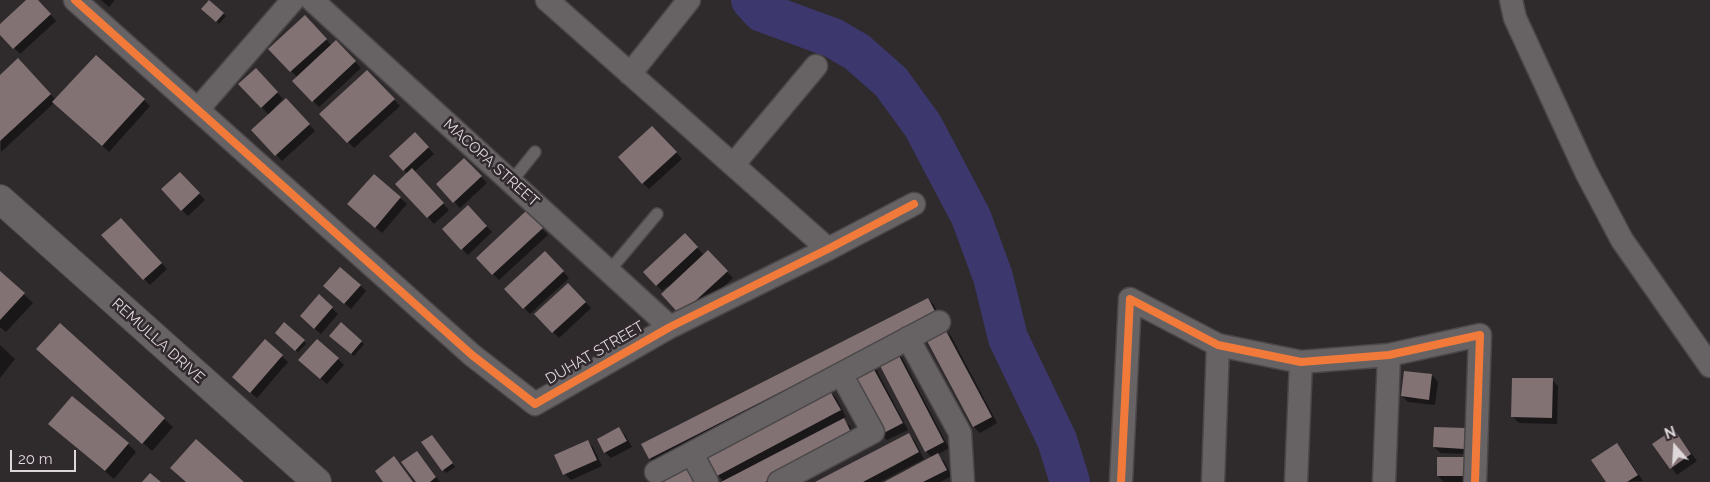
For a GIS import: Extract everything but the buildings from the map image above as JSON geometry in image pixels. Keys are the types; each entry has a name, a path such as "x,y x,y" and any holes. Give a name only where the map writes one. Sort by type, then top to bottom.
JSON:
{"main road":[{"name":"REMULLA DRIVE","path":"0,200 317,482"}],"street":[{"path":"76,0 198,109 293,0"},
{"name":"MACOPA STREET","path":"312,0 670,327"},
{"path":"547,0 828,249"},
{"path":"630,74 689,0"},
{"path":"1511,0 1516,18 1586,172 1618,231 1710,366"},
{"path":"733,165 816,66"},
{"name":"DUHAT STREET","path":"198,109 472,355 535,404 670,327 914,204"},
{"path":"1121,482 1130,299 1218,345 1301,362 1390,355 1480,335 1475,482"},
{"path":"656,472 939,322"},
{"path":"908,338 960,432 963,464 959,480"},
{"path":"1212,482 1218,345"},
{"path":"1384,482 1390,355"},
{"path":"1296,482 1301,362"},
{"path":"778,482 873,432 841,374"},
{"path":"692,454 707,482"}],"lane":[{"path":"510,182 536,152"},
{"path":"609,271 657,214"}],"waterway":[{"path":"751,0 762,12 833,38 857,52 891,82 923,126 971,217 993,277 1008,338 1057,440 1070,482"}],"cycle path":[{"path":"75,0 472,355 535,404 670,327 914,204"},
{"path":"1121,482 1130,299 1218,345 1301,362 1389,355 1480,335 1475,482"}]}
